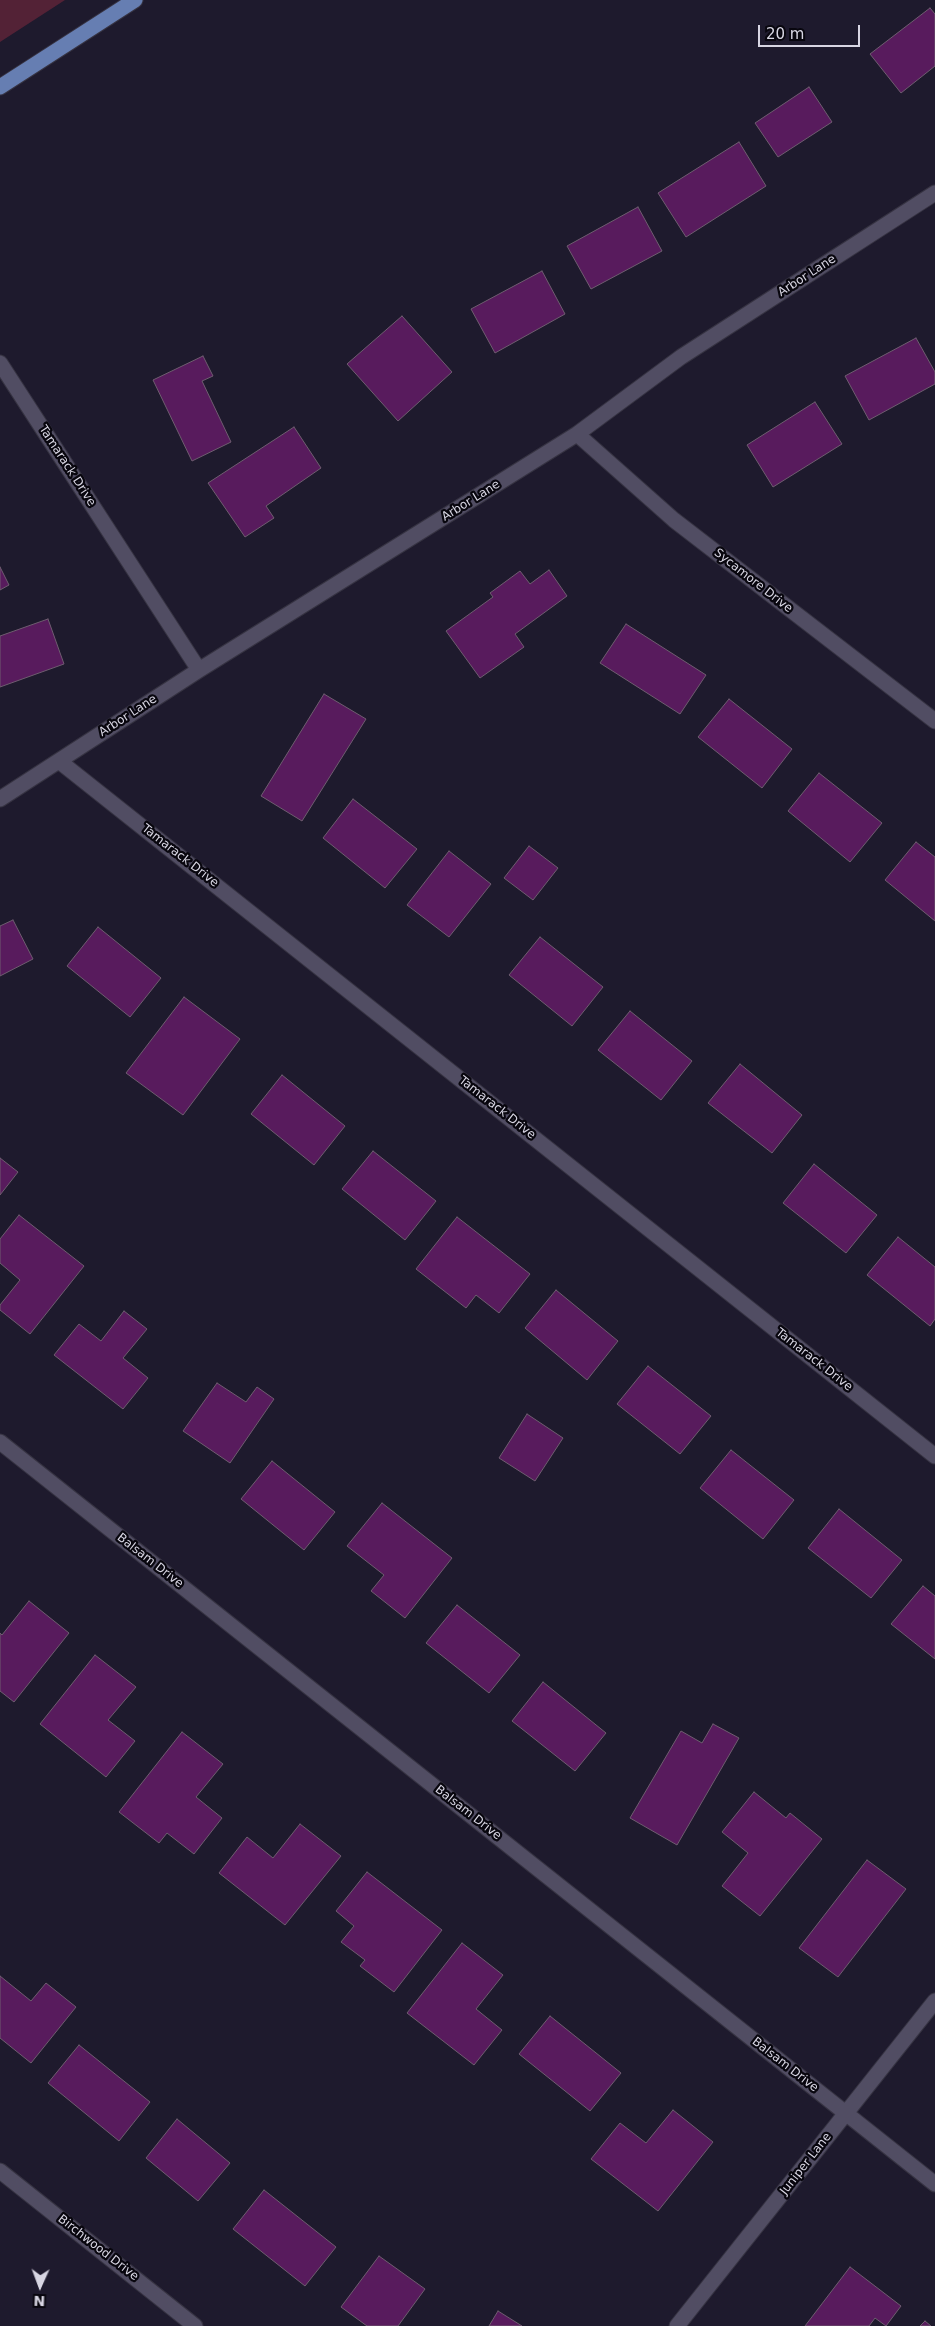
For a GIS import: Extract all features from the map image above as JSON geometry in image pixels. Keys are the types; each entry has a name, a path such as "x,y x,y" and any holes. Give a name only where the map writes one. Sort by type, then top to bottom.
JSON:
{"main road":[{"path":"0,87 134,0"}],"street":[{"name":"Arbor Lane","path":"0,799 199,670 577,434 681,357 935,193"},
{"name":"Tamarack Drive","path":"0,363 199,670"},
{"name":"Sycamore Drive","path":"577,434 674,520 935,722"},
{"name":"Tamarack Drive","path":"60,761 935,1456"},
{"name":"Balsam Drive","path":"0,1442 935,2184"},
{"name":"Juniper Lane","path":"677,2326 935,2001"},
{"name":"Birchwood Drive","path":"0,2171 195,2326"}],"shaded area":[{"path":"0,0 65,0 0,42"}],"building":[{"path":"930,8 935,14 935,66 901,93 870,54"},
{"path":"809,87 832,122 778,157 755,123"},
{"path":"739,142 766,186 686,237 658,193"},
{"path":"638,207 662,251 591,289 567,246"},
{"path":"542,271 565,314 495,353 471,309"},
{"path":"402,316 452,372 398,421 347,364"},
{"path":"916,338 935,372 935,384 869,420 845,376"},
{"path":"203,356 213,376 202,381 231,442 192,461 153,380"},
{"path":"815,402 842,444 773,487 747,445"},
{"path":"294,427 321,468 266,506 274,518 245,537 208,483"},
{"path":"0,567 9,585 0,590"},
{"path":"549,570 567,596 515,634 524,647 480,678 446,631 493,597 490,593 520,571 530,584"},
{"path":"48,619 64,664 0,687 0,636"},
{"path":"626,624 706,675 680,714 600,663"},
{"path":"324,694 366,719 302,821 261,796"},
{"path":"729,699 792,749 762,788 698,737"},
{"path":"819,773 882,823 850,862 788,811"},
{"path":"353,799 417,849 385,888 323,838"},
{"path":"916,842 935,857 935,921 885,880"},
{"path":"529,846 558,868 533,900 504,878"},
{"path":"449,851 491,884 449,937 407,905"},
{"path":"13,920 33,959 0,976 0,926"},
{"path":"98,927 161,978 130,1017 67,966"},
{"path":"540,937 603,987 572,1026 509,975"},
{"path":"184,997 240,1039 183,1115 126,1073"},
{"path":"630,1011 692,1061 661,1100 598,1050"},
{"path":"740,1064 802,1115 772,1153 708,1103"},
{"path":"282,1075 345,1126 314,1165 251,1114"},
{"path":"373,1151 436,1201 405,1240 342,1189"},
{"path":"0,1158 18,1172 0,1195"},
{"path":"814,1164 877,1215 846,1253 783,1203"},
{"path":"19,1215 84,1266 30,1334 0,1310 0,1305 20,1280 0,1263 0,1239"},
{"path":"457,1217 530,1274 499,1313 476,1295 466,1308 416,1269"},
{"path":"898,1237 935,1267 935,1319 930,1326 867,1275"},
{"path":"556,1290 618,1341 587,1380 525,1328"},
{"path":"124,1311 147,1329 123,1358 148,1378 123,1409 54,1355 79,1324 101,1341"},
{"path":"648,1366 711,1416 680,1454 617,1404"},
{"path":"217,1383 246,1402 257,1387 274,1399 230,1463 183,1431"},
{"path":"527,1414 563,1438 535,1481 499,1458"},
{"path":"731,1450 794,1500 763,1539 700,1488"},
{"path":"272,1461 335,1512 304,1550 241,1499"},
{"path":"382,1503 452,1558 405,1618 371,1591 384,1575 347,1546"},
{"path":"839,1509 902,1560 871,1598 808,1548"},
{"path":"923,1586 935,1596 935,1659 891,1624"},
{"path":"29,1601 69,1633 14,1702 0,1691 0,1633 2,1635"},
{"path":"457,1605 520,1655 489,1693 426,1643"},
{"path":"95,1655 136,1687 108,1720 135,1741 106,1777 40,1724"},
{"path":"543,1682 606,1733 575,1771 512,1721"},
{"path":"713,1724 739,1738 677,1845 630,1818 681,1731 702,1743"},
{"path":"182,1732 223,1764 196,1797 222,1818 194,1854 167,1833 159,1843 119,1812"},
{"path":"754,1792 786,1818 790,1813 822,1839 760,1916 722,1886 748,1853 722,1832"},
{"path":"300,1824 341,1856 285,1925 219,1873 247,1837 273,1858"},
{"path":"867,1860 906,1889 838,1977 799,1948"},
{"path":"367,1872 442,1930 394,1992 360,1966 365,1960 341,1942 354,1926 336,1911"},
{"path":"462,1943 503,1975 476,2009 502,2030 474,2065 407,2013"},
{"path":"0,1976 31,2001 46,1983 76,2007 31,2063 0,2038"},
{"path":"550,2016 621,2073 590,2111 519,2054"},
{"path":"79,2045 150,2102 119,2141 48,2083"},
{"path":"673,2110 713,2142 658,2211 591,2159 620,2123 646,2143"},
{"path":"177,2119 230,2163 198,2201 146,2158"},
{"path":"264,2190 336,2247 305,2286 233,2229"},
{"path":"379,2256 425,2289 398,2326 367,2326 341,2307"},
{"path":"850,2267 901,2306 886,2326 875,2318 869,2326 805,2326"},
{"path":"498,2311 522,2326 489,2326"},
{"path":"925,2321 931,2326 920,2326"}]}
